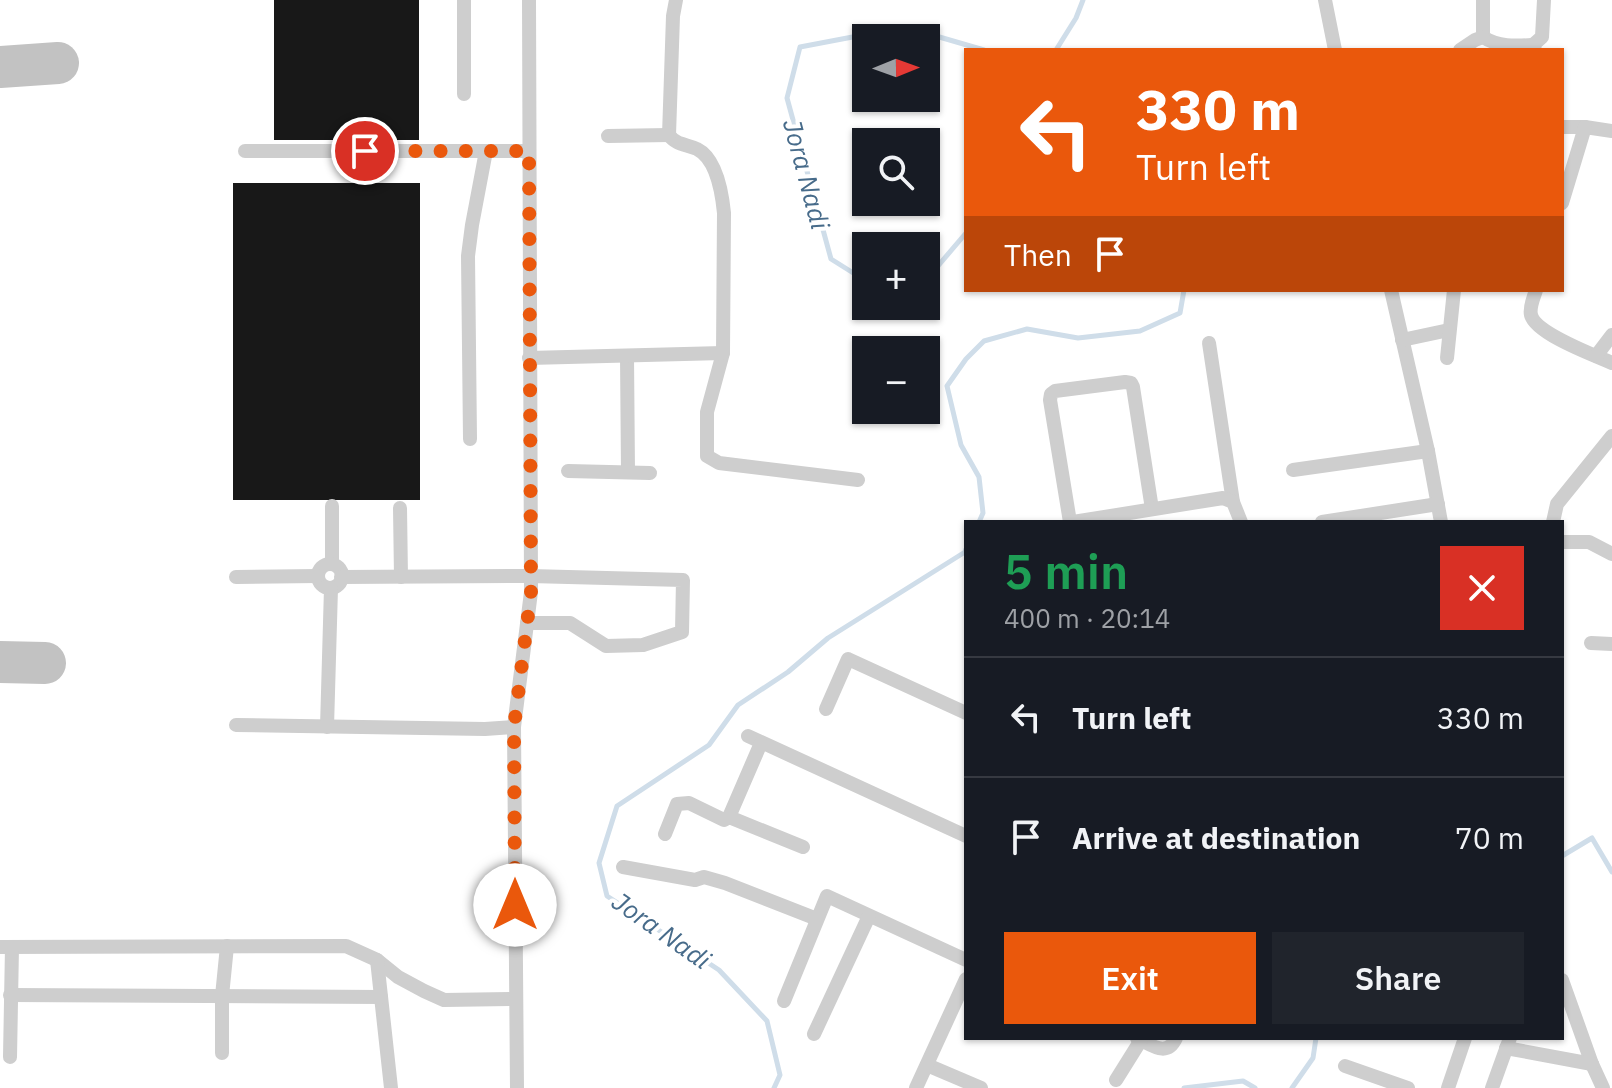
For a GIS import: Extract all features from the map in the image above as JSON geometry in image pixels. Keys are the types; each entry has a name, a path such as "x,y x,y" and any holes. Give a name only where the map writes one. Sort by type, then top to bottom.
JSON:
{"street":[{"path":"464,0 464,94"},
{"path":"517,1088 514,727 531,592 529,0"},
{"path":"676,0 669,135 674,142 701,152 710,163 722,193 724,213 723,353 707,412 707,456 719,463 858,480"},
{"path":"1325,0 1335,48"},
{"path":"1483,0 1483,37"},
{"path":"1483,37 1492,43 1534,48 1542,37 1544,0"},
{"path":"1463,48 1483,37"},
{"path":"1564,126 1612,131"},
{"path":"1564,196 1585,127"},
{"path":"608,136 669,135"},
{"path":"245,151 529,151"},
{"path":"470,439 468,256 486,151"},
{"path":"1391,292 1441,520"},
{"path":"1447,358 1454,292"},
{"path":"1535,292 1530,309 1535,322 1560,341 1612,363"},
{"path":"1402,340 1449,330"},
{"path":"1596,356 1612,335"},
{"path":"1209,343 1233,502 1240,520"},
{"path":"529,358 723,353"},
{"path":"627,356 628,472"},
{"path":"1072,520 1050,400 1055,391 1131,383 1152,509"},
{"path":"1553,520 1557,504 1610,445"},
{"path":"1293,470 1428,451"},
{"path":"568,471 650,473"},
{"path":"1084,520 1223,498 1233,502"},
{"path":"1335,520 1438,504"},
{"path":"332,506 332,564"},
{"path":"400,508 401,577"},
{"path":"1564,542 1589,542 1612,554"},
{"path":"327,727 336,582 339,568 332,564 323,566 318,576 322,586 336,582 401,577 683,580 682,632 643,645 606,646 570,623 527,623"},
{"path":"236,577 318,576"},
{"path":"1591,643 1612,644"},
{"path":"826,709 848,659 964,712"},
{"path":"236,725 514,727"},
{"path":"665,834 677,804 682,802 724,820 729,817 754,740 964,835"},
{"path":"729,817 803,847"},
{"path":"623,867 695,880 704,877 817,919"},
{"path":"784,1001 827,896 964,959"},
{"path":"814,1034 869,916"},
{"path":"222,1053 222,996 227,946"},
{"path":"10,1057 6,947 346,946 377,960 398,977 444,1000 515,999"},
{"path":"377,960 391,1088"},
{"path":"916,1088 964,983"},
{"path":"1564,986 1603,1088"},
{"path":"10,995 381,997"},
{"path":"1116,1080 1138,1040"},
{"path":"1141,1040 1167,1050 1175,1040"},
{"path":"1448,1088 1464,1040"},
{"path":"1492,1088 1508,1043 1592,1064"},
{"path":"927,1065 981,1088"},
{"path":"1345,1066 1408,1088"}],"building":[{"path":"274,0 419,0 419,140 274,140"},
{"path":"233,183 420,183 420,500 233,500"}],"waterway":[{"name":"Jora Nadi","path":"1057,48 1083,0"},
{"name":"Jora Nadi","path":"852,272 831,259 787,98 800,47 905,27 977,48"},
{"name":"Jora Nadi","path":"940,264 964,235"},
{"name":"Jora Nadi","path":"980,520 983,513 979,477 961,445 947,386 966,359 984,341 1027,329 1078,338 1140,331 1180,313 1184,292"},
{"name":"Jora Nadi","path":"774,1088 780,1075 767,1021 719,970 607,896 599,863 617,806 709,745 738,705 788,672 828,638 964,553"},
{"path":"1564,855 1592,838 1612,872"},
{"path":"1292,1088 1313,1058 1316,1040"},
{"path":"1184,1088 1243,1081 1255,1088"}],"taxiway":[{"path":"0,67 58,63"},
{"path":"0,662 45,663"}],"route":[{"path":"365,151 529,151 531,592 514,727 515,905"}]}
